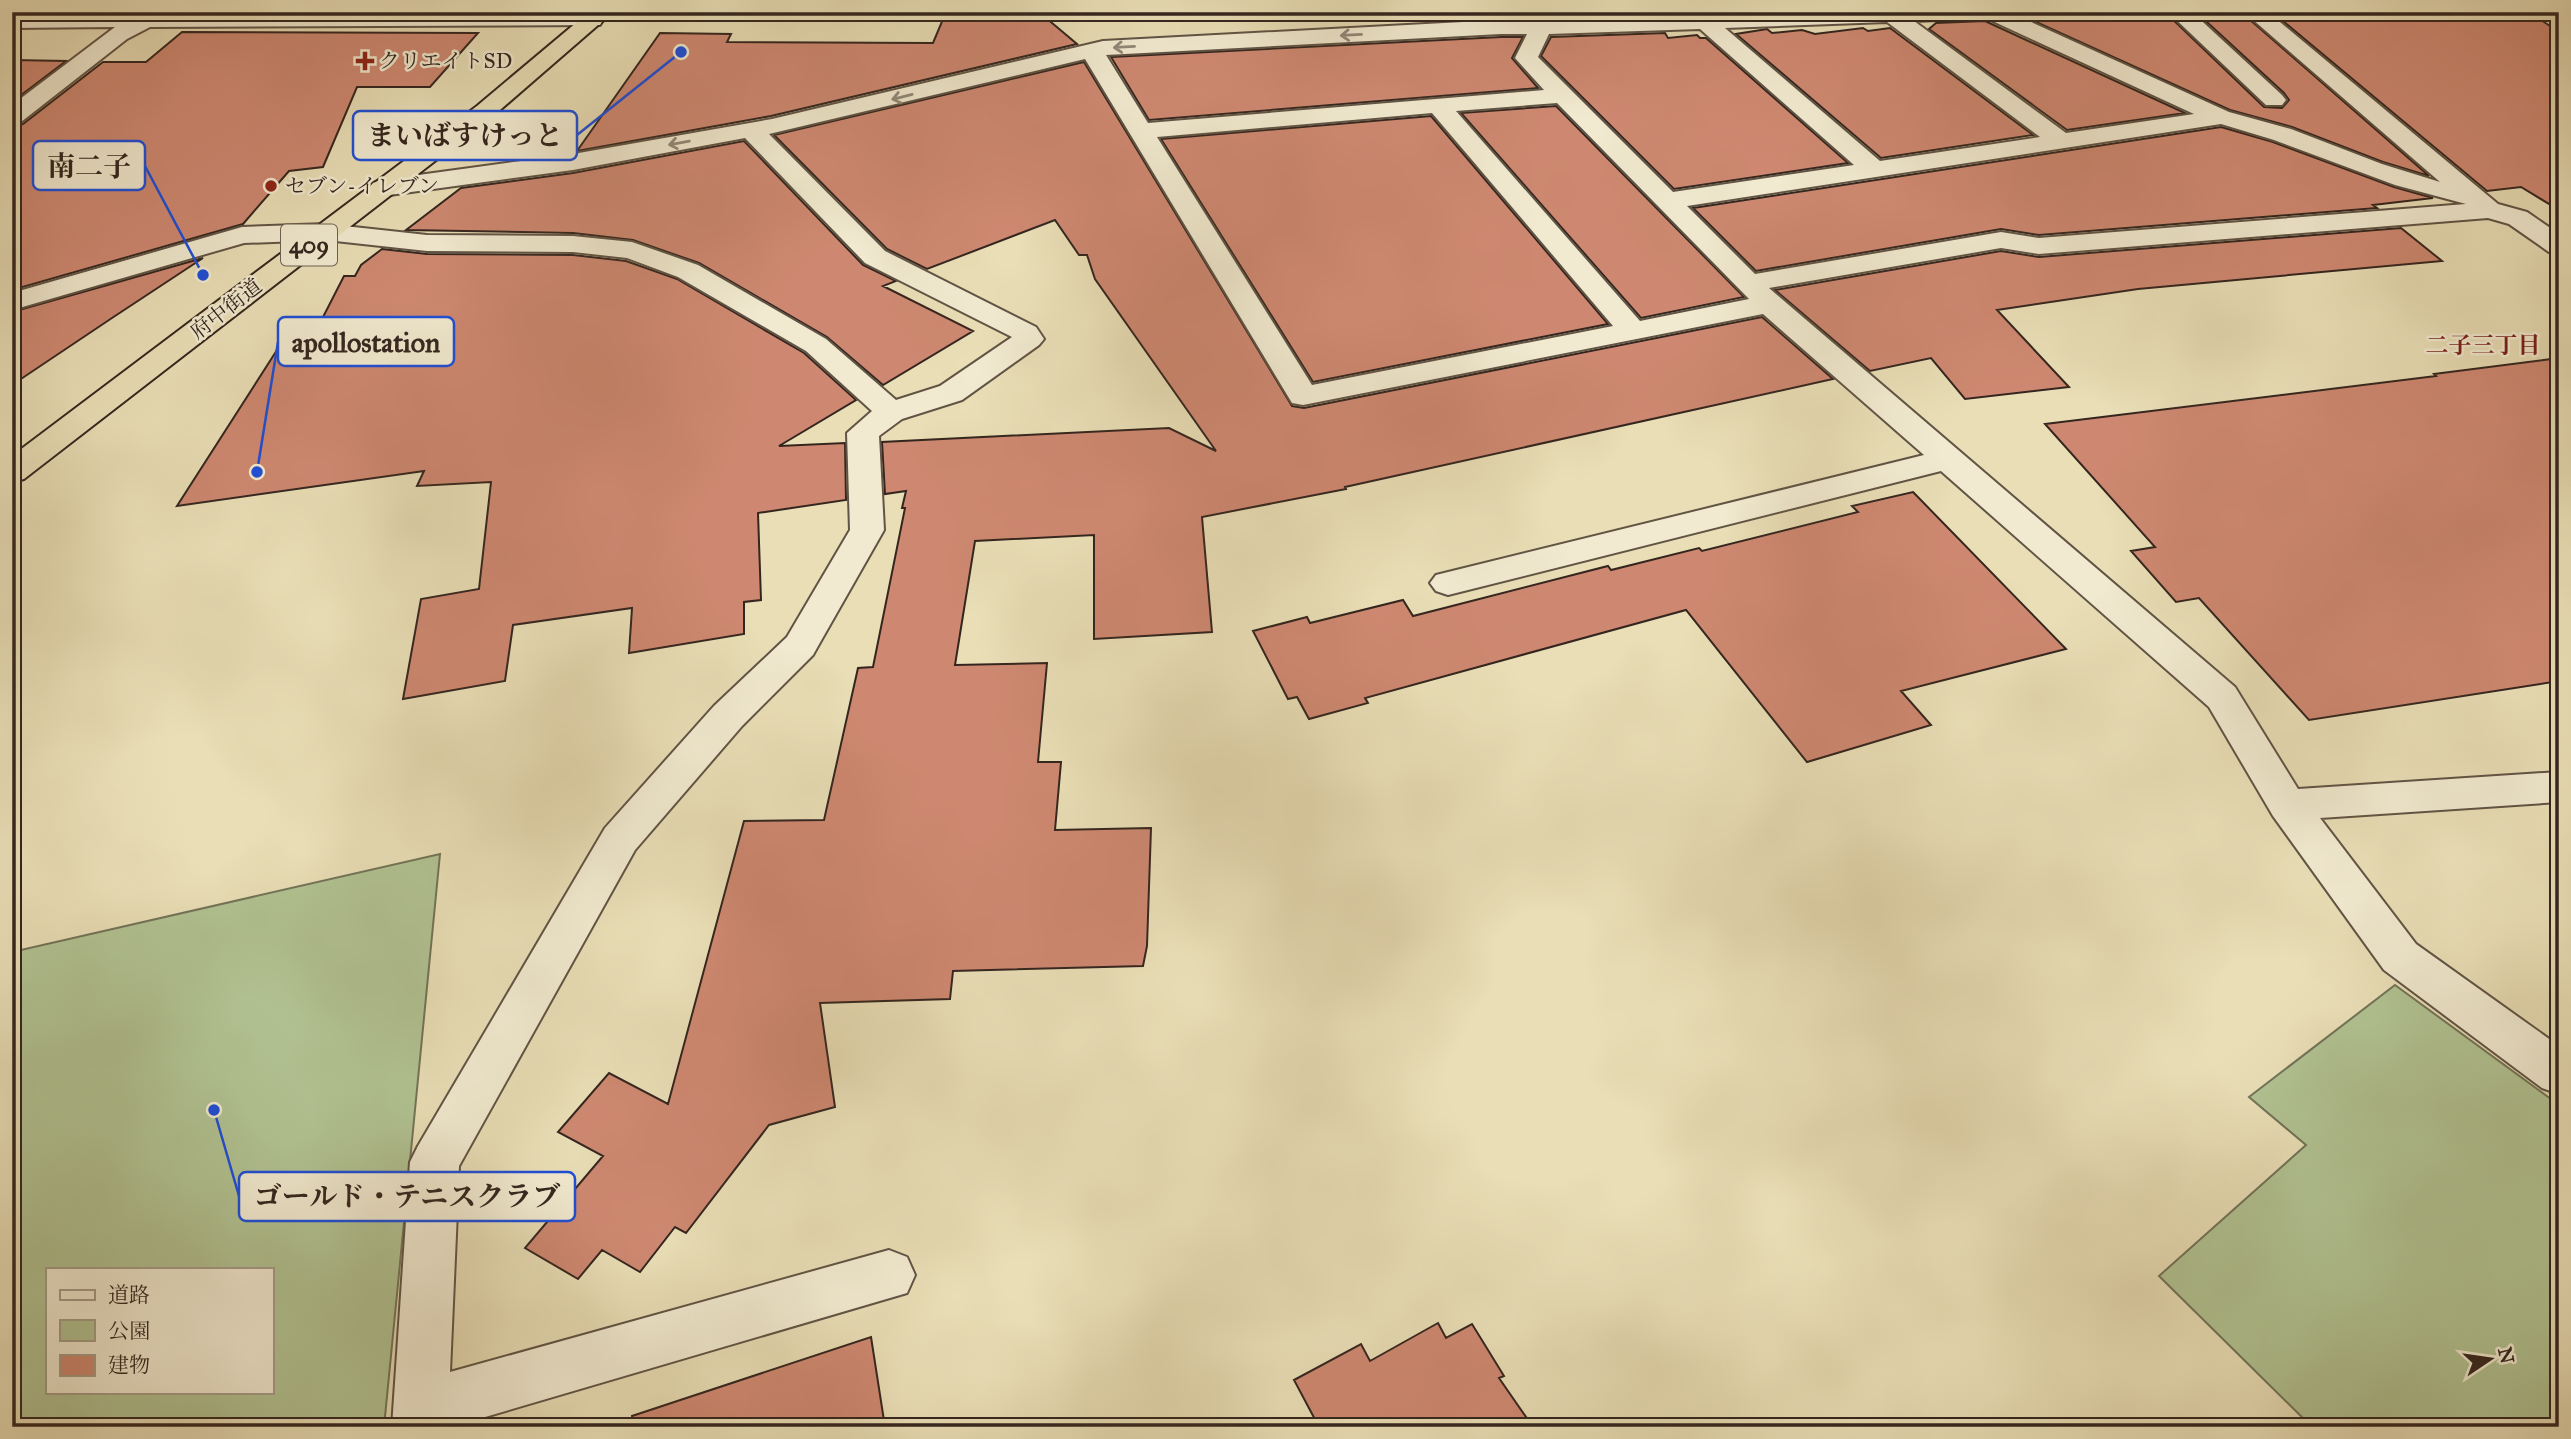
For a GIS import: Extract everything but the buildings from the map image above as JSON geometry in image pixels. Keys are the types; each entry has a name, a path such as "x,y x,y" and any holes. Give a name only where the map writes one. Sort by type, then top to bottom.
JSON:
{"highway":[{"name":"府中街道","path":"12,472 485,111 597,16"}],"street":[{"path":"382,188 573,162 751,130 883,102 1092,51 1497,19 1542,27 1586,20 1706,23 1982,12"},
{"path":"1991,12 2221,117 2250,123 2353,163 2481,203 2518,218 2559,246"},
{"path":"2179,12 2274,100"},
{"path":"2255,12 2481,203"},
{"path":"12,21 153,17 597,16"},
{"path":"12,117 119,34 153,17"},
{"path":"1894,17 2062,141"},
{"path":"1706,23 1875,170"},
{"path":"1542,27 1526,58 1759,294 1946,460 2222,697 2287,804 2400,957 2559,1073"},
{"path":"1092,51 1303,396 1633,332 1759,294 2001,240 2039,246 2481,203"},
{"path":"1142,131 1563,95"},
{"path":"1438,105 1633,332"},
{"path":"1668,201 2221,117"},
{"path":"751,130 875,257 1027,333 1028,339 951,393 891,412 863,433 867,530 800,646 728,716 620,839 435,1162 420,1417 890,1275"},
{"path":"12,302 242,235 326,232 426,243 573,244 632,250 688,271 816,345 891,412"},
{"path":"1448,583 1946,460"},
{"path":"2287,804 2559,786"}],"green space":[{"path":"440,854 384,1427 12,1427 12,952"},
{"path":"2395,985 2559,1105 2559,1427 2312,1427 2159,1276 2306,1145 2249,1097"}],"place":[{"name":"まいばすけっと","path":"681,52"},
{"name":"クリエイトSD","path":"365,61"},
{"name":"セブン-イレブン","path":"271,186"},
{"name":"南二子","path":"203,275"},
{"name":"apollostation","path":"257,472"},
{"name":"ゴールド・テニスクラブ","path":"214,1110"}],"district":[{"name":"二子三丁目","path":"2483,345"}]}
